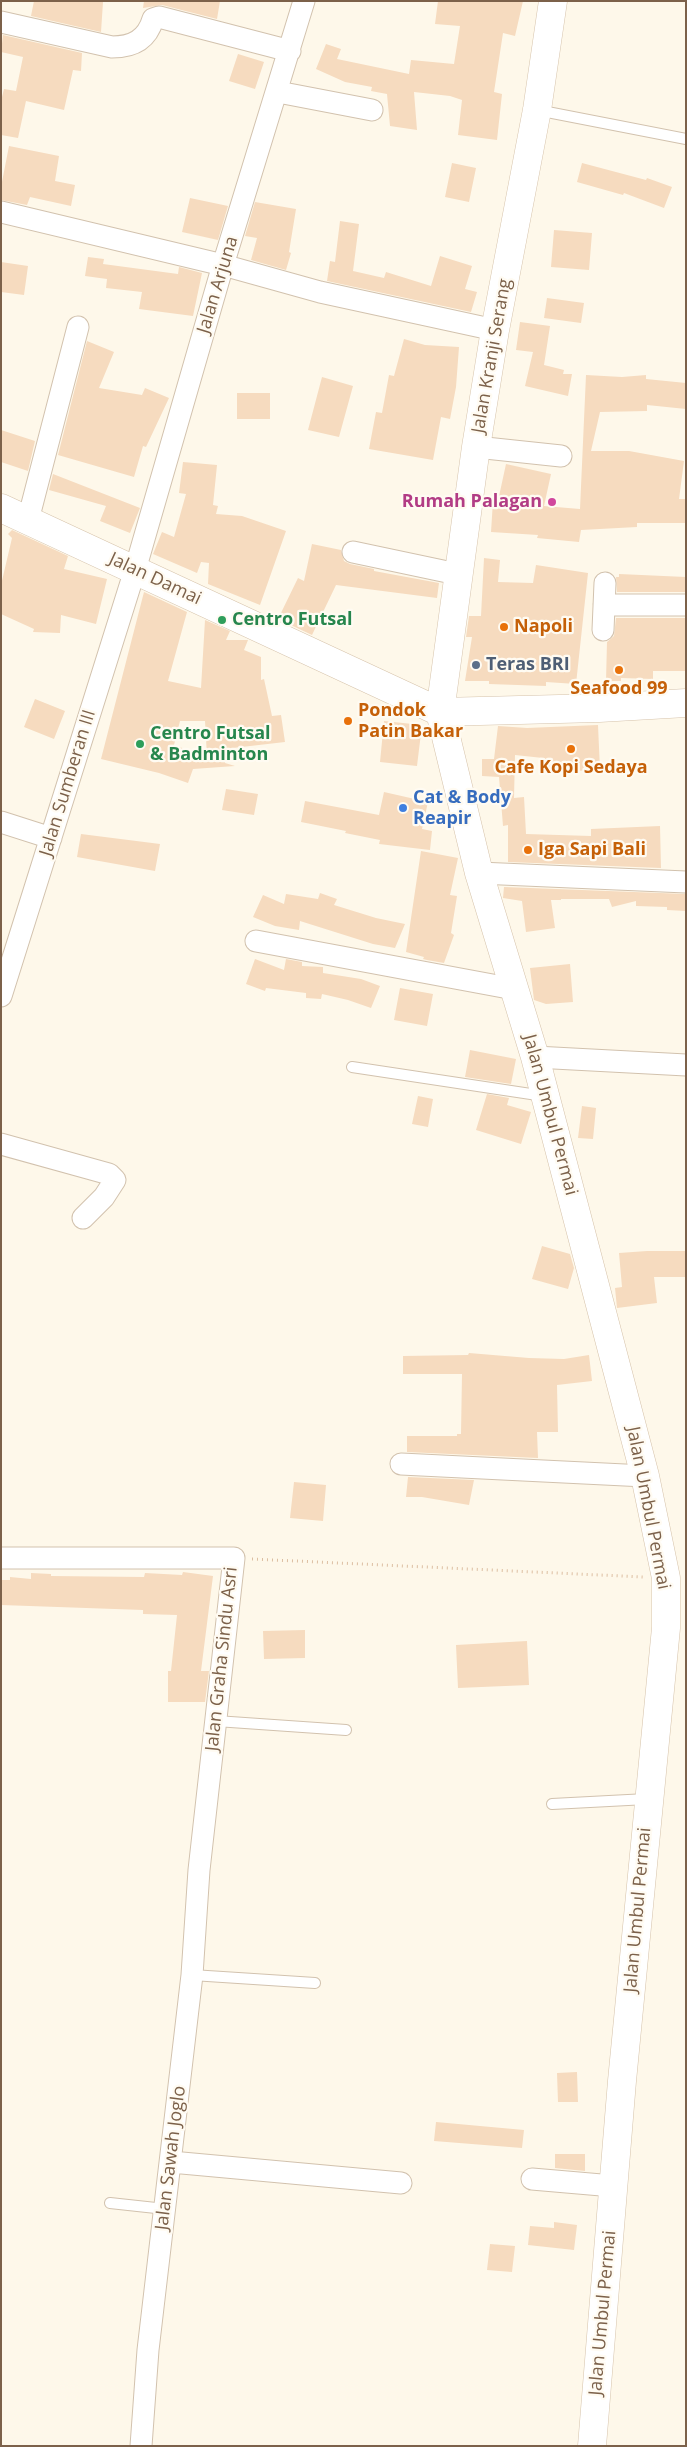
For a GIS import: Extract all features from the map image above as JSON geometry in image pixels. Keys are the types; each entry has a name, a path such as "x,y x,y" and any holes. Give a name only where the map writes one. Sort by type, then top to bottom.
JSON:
{"main road":[{"name":"Jalan Kranji Serang","path":"440,712 457,574 476,447 495,330 536,110 553,1"},
{"name":"Jalan Damai","path":"1,508 440,712 599,708 686,703"},
{"name":"Jalan Umbul Permai","path":"440,712 479,873 535,1057 645,1476 666,1578 666,1628 648,1799 592,2446"}],"street":[{"name":"Jalan Arjuna","path":"135,570 223,265 278,92 304,1"},
{"path":"1,22 112,47 127,47 139,41 149,30 153,19 159,17 290,51"},
{"path":"278,92 372,110"},
{"path":"1,212 223,265 320,292 495,330"},
{"path":"28,520 78,326"},
{"path":"476,447 561,456"},
{"path":"353,552 457,574"},
{"name":"Jalan Sumberan III","path":"1,996 135,570"},
{"path":"603,630 605,583"},
{"path":"604,605 686,605"},
{"path":"1,822 51,838"},
{"path":"479,873 686,882"},
{"path":"256,940 514,989"},
{"path":"535,1057 686,1066"},
{"path":"1,1144 109,1174 115,1180 113,1187 83,1218"},
{"path":"401,1464 645,1476"},
{"name":"Jalan Graha Sindu Asri","path":"1,1558 234,1558 199,1870"},
{"name":"Jalan Sawah Joglo","path":"141,2446 148,2350 192,1975 199,1870"},
{"path":"171,2162 401,2183"},
{"path":"532,2179 613,2186"}],"lane":[{"path":"536,110 686,139"},
{"path":"352,1066 545,1096"},
{"path":"216,1721 346,1730"},
{"path":"552,1804 648,1799"},
{"path":"192,1975 315,1983"},
{"path":"110,2203 165,2209"}],"path":[{"path":"234,1558 666,1578"}],"building":[{"path":"34,1 103,2 101,32 31,16"},
{"path":"144,1 220,1 217,19 162,5 143,8"},
{"path":"438,1 523,1 515,36 503,33 494,92 502,94 497,140 458,135 462,100 450,96 414,92 417,130 390,126 387,94 371,91 372,87 345,82 316,69 326,44 341,49 337,59 409,74 411,60 454,64 460,26 435,24"},
{"path":"3,35 82,53 81,71 73,70 64,110 26,101 18,138 1,135 1,101 4,89 16,91 23,57 1,52"},
{"path":"238,54 264,62 255,89 229,81"},
{"path":"9,146 59,156 55,181 75,185 71,206 30,197 27,205 1,200 1,187"},
{"path":"452,163 476,168 469,202 445,197"},
{"path":"582,163 646,180 647,178 672,187 664,208 624,193 623,195 577,182"},
{"path":"190,198 228,206 218,240 182,232"},
{"path":"255,202 296,209 289,252 291,253 286,270 251,260 257,238 245,236"},
{"path":"340,221 359,224 353,271 384,278 386,272 431,286 440,256 472,266 465,289 477,292 471,312 327,281 330,261 335,262"},
{"path":"554,230 592,233 589,270 551,267"},
{"path":"88,257 104,259 103,264 178,274 179,267 202,273 193,316 139,309 142,292 106,288 107,279 85,276"},
{"path":"1,262 28,266 24,295 1,292"},
{"path":"547,298 584,303 581,323 544,318"},
{"path":"520,322 550,326 544,365 564,370 563,374 572,374 568,396 525,386 533,352 516,350"},
{"path":"404,339 425,345 459,347 456,387 450,419 441,417 433,460 369,449 376,412 382,413 389,375 394,376"},
{"path":"87,341 114,352 99,388 142,395 145,388 169,398 146,447 143,446 134,477 58,455"},
{"path":"586,375 622,377 646,375 646,379 686,383 686,409 647,405 647,411 600,412 591,451 629,451 684,461 679,499 686,499 686,523 637,523 637,527 581,530 579,542 537,538 538,535 491,532 493,501 498,501 506,464 551,474 544,506 580,509"},
{"path":"322,377 353,386 339,437 308,430"},
{"path":"237,393 270,393 270,419 237,419"},
{"path":"1,430 35,441 28,471 1,462"},
{"path":"183,462 217,465 213,505 218,506 216,514 242,516 286,531 260,605 208,584 209,563 201,562 197,573 153,554 162,532 174,537 186,494 179,493"},
{"path":"53,474 140,508 130,533 100,521 106,506 49,490"},
{"path":"12,530 68,556 64,569 107,579 96,624 61,615 60,633 33,632 34,629 1,614 1,585 12,538 8,534"},
{"path":"312,544 341,550 344,561 350,564 374,569 374,571 439,583 437,598 336,585 312,635 278,619 298,578 304,581"},
{"path":"484,558 500,560 498,582 533,583 536,565 588,573 576,684 546,682 546,686 489,684 489,681 465,681 472,637 466,637 469,616 481,616"},
{"path":"619,574 686,577 686,592 617,592 616,577 619,577"},
{"path":"144,592 187,612 168,681 201,688 205,620 230,631 226,640 248,640 244,650 261,657 261,680 264,679 272,716 281,715 285,742 224,749 225,763 235,766 193,769 188,783 159,773 101,759","holes":["180,721 205,721 207,757 174,745"]},
{"path":"616,618 686,618 686,671 653,671 653,679 621,678 621,681 606,681 607,642 614,636"},
{"path":"35,699 65,711 54,739 24,727"},
{"path":"384,721 422,725 417,766 380,762"},
{"path":"598,725 600,770 544,772 543,758 515,755 514,798 524,797 526,834 591,836 591,829 660,826 661,868 508,862 508,825 503,826 499,777 482,776 482,759 494,759 498,726 527,728"},
{"path":"226,789 258,794 254,815 222,810"},
{"path":"384,792 428,802 422,829 432,831 430,850 379,844 380,840 301,822 305,801 379,815"},
{"path":"81,834 160,844 155,871 77,857"},
{"path":"421,851 458,858 450,895 457,896 451,933 454,935 444,963 423,959 424,957 406,952"},
{"path":"504,887 686,894 686,911 667,910 667,907 636,906 636,901 612,907 609,899 551,900 555,928 526,932 522,901 503,898"},
{"path":"320,893 337,899 334,905 376,918 405,924 395,948 373,944 300,921 299,930 275,926 253,917 263,895 284,904 286,894 318,899"},
{"path":"255,959 284,970 286,959 302,962 302,966 323,967 323,973 361,979 380,986 371,1008 322,994 321,999 306,998 306,993 266,988 265,991 246,984"},
{"path":"570,964 573,1002 546,1004 534,1000 530,968"},
{"path":"400,988 433,994 427,1026 394,1020"},
{"path":"470,1050 516,1059 511,1084 465,1077"},
{"path":"487,1094 509,1098 507,1105 531,1112 521,1144 476,1130"},
{"path":"418,1096 433,1099 428,1127 412,1124"},
{"path":"582,1106 596,1108 593,1139 578,1138"},
{"path":"542,1246 570,1254 574,1268 568,1289 532,1279"},
{"path":"686,1251 686,1277 654,1277 657,1303 617,1308 615,1288 622,1287 619,1253"},
{"path":"469,1353 564,1359 589,1355 592,1381 557,1385 558,1432 537,1432 538,1458 407,1452 407,1436 457,1436 457,1434 461,1434 462,1374 403,1374 403,1356 468,1355"},
{"path":"408,1477 474,1480 469,1505 422,1497 406,1497"},
{"path":"294,1482 326,1485 323,1521 290,1518"},
{"path":"183,1572 213,1576 201,1671 209,1671 205,1702 168,1702 168,1671 171,1671 177,1615 143,1614 143,1610 1,1605 1,1580 10,1580 10,1577 31,1579 31,1573 51,1574 51,1576 144,1577 145,1573 182,1575"},
{"path":"305,1630 305,1658 264,1659 263,1631"},
{"path":"527,1641 529,1685 458,1688 456,1645"},
{"path":"577,2072 578,2102 558,2102 557,2073"},
{"path":"436,2122 524,2130 522,2148 434,2141"},
{"path":"555,2154 585,2154 585,2171 555,2168"},
{"path":"554,2222 577,2225 574,2250 528,2245 530,2226 554,2228"},
{"path":"490,2244 515,2246 512,2272 487,2270"}],"place":[{"name":"Rumah Palagan","path":"552,502"},
{"name":"Centro Futsal","path":"222,620"},
{"name":"Napoli","path":"504,627"},
{"name":"Teras BRI","path":"476,665"},
{"name":"Seafood 99","path":"619,670"},
{"name":"Pondok Patin Bakar","path":"348,721"},
{"name":"Centro Futsal & Badminton","path":"140,744"},
{"name":"Cafe Kopi Sedaya","path":"571,749"},
{"name":"Cat & Body Reapir","path":"403,808"},
{"name":"Iga Sapi Bali","path":"528,850"}]}
